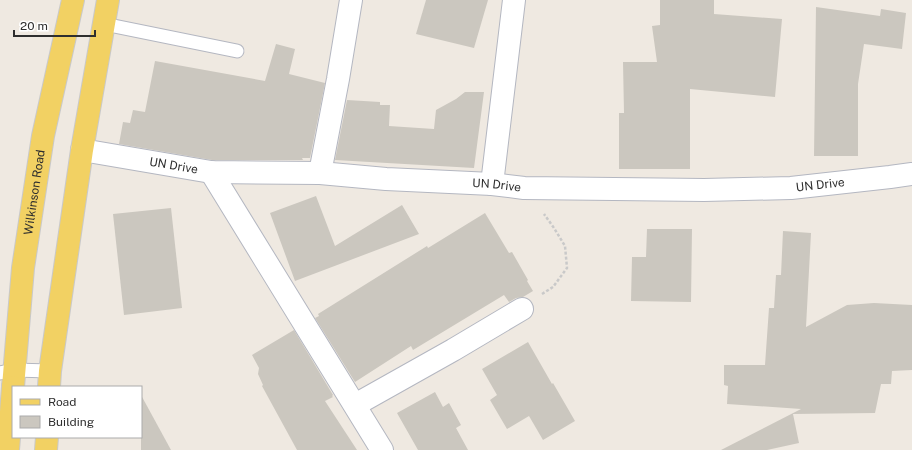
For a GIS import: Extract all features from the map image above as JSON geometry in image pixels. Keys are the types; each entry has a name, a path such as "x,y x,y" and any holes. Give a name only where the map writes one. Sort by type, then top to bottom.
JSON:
{"main road":[{"name":"Wilkinson Road","path":"8,450 10,379 23,268 43,136 73,0"},
{"path":"50,379 82,150 108,0"},
{"path":"46,450 47,438"}],"street":[{"path":"320,173 351,0"},
{"path":"492,184 514,0"},
{"name":"UN Drive","path":"82,150 210,172 320,173 386,179 492,184 524,188 704,190 791,188 912,174"},
{"path":"210,172 382,450"},
{"path":"355,405 522,309"}],"lane":[{"path":"104,24 236,51"},
{"path":"10,379 50,379"}],"path":[{"path":"522,309 553,287 567,268 565,246 554,228 524,188"}],"building":[{"path":"426,0 488,0 474,48 416,34"},
{"path":"660,0 714,0 714,14 782,19 775,97 690,89 690,169 619,169 619,113 624,113 623,62 657,62 652,26 660,25"},
{"path":"816,7 880,16 881,9 906,13 902,49 864,44 858,84 858,156 814,156"},
{"path":"276,44 295,49 289,74 325,83 310,158 302,158 303,160 212,160 119,144 123,122 130,123 133,110 145,112 155,61 265,81"},
{"path":"465,92 484,92 474,168 335,160 347,100 380,102 380,105 390,105 389,126 434,129 436,110 456,99"},
{"path":"316,196 335,246 402,205 419,234 295,281 270,213"},
{"path":"171,208 182,308 124,315 113,214"},
{"path":"485,213 509,253 512,252 533,291 523,297 516,298 509,302 504,295 413,350 411,346 355,382 315,318 319,316 318,314 427,246 428,248"},
{"path":"647,229 692,229 691,302 631,301 632,257 646,257"},
{"path":"783,231 811,233 806,327 847,305 874,303 912,305 912,370 892,371 891,384 881,384 875,413 793,414 799,443 767,450 721,450 801,409 727,404 728,386 724,385 724,365 765,365 769,308 774,308 776,275 781,275"},
{"path":"294,330 333,395 333,397 325,401 357,450 297,450 262,386 263,385 258,374 259,368 252,355"},
{"path":"528,342 575,421 543,440 529,416 507,429 490,400 497,395 482,369"},
{"path":"435,392 443,407 449,403 461,425 456,428 468,450 418,450 397,413"},
{"path":"142,397 171,450 141,450 142,438"}]}
